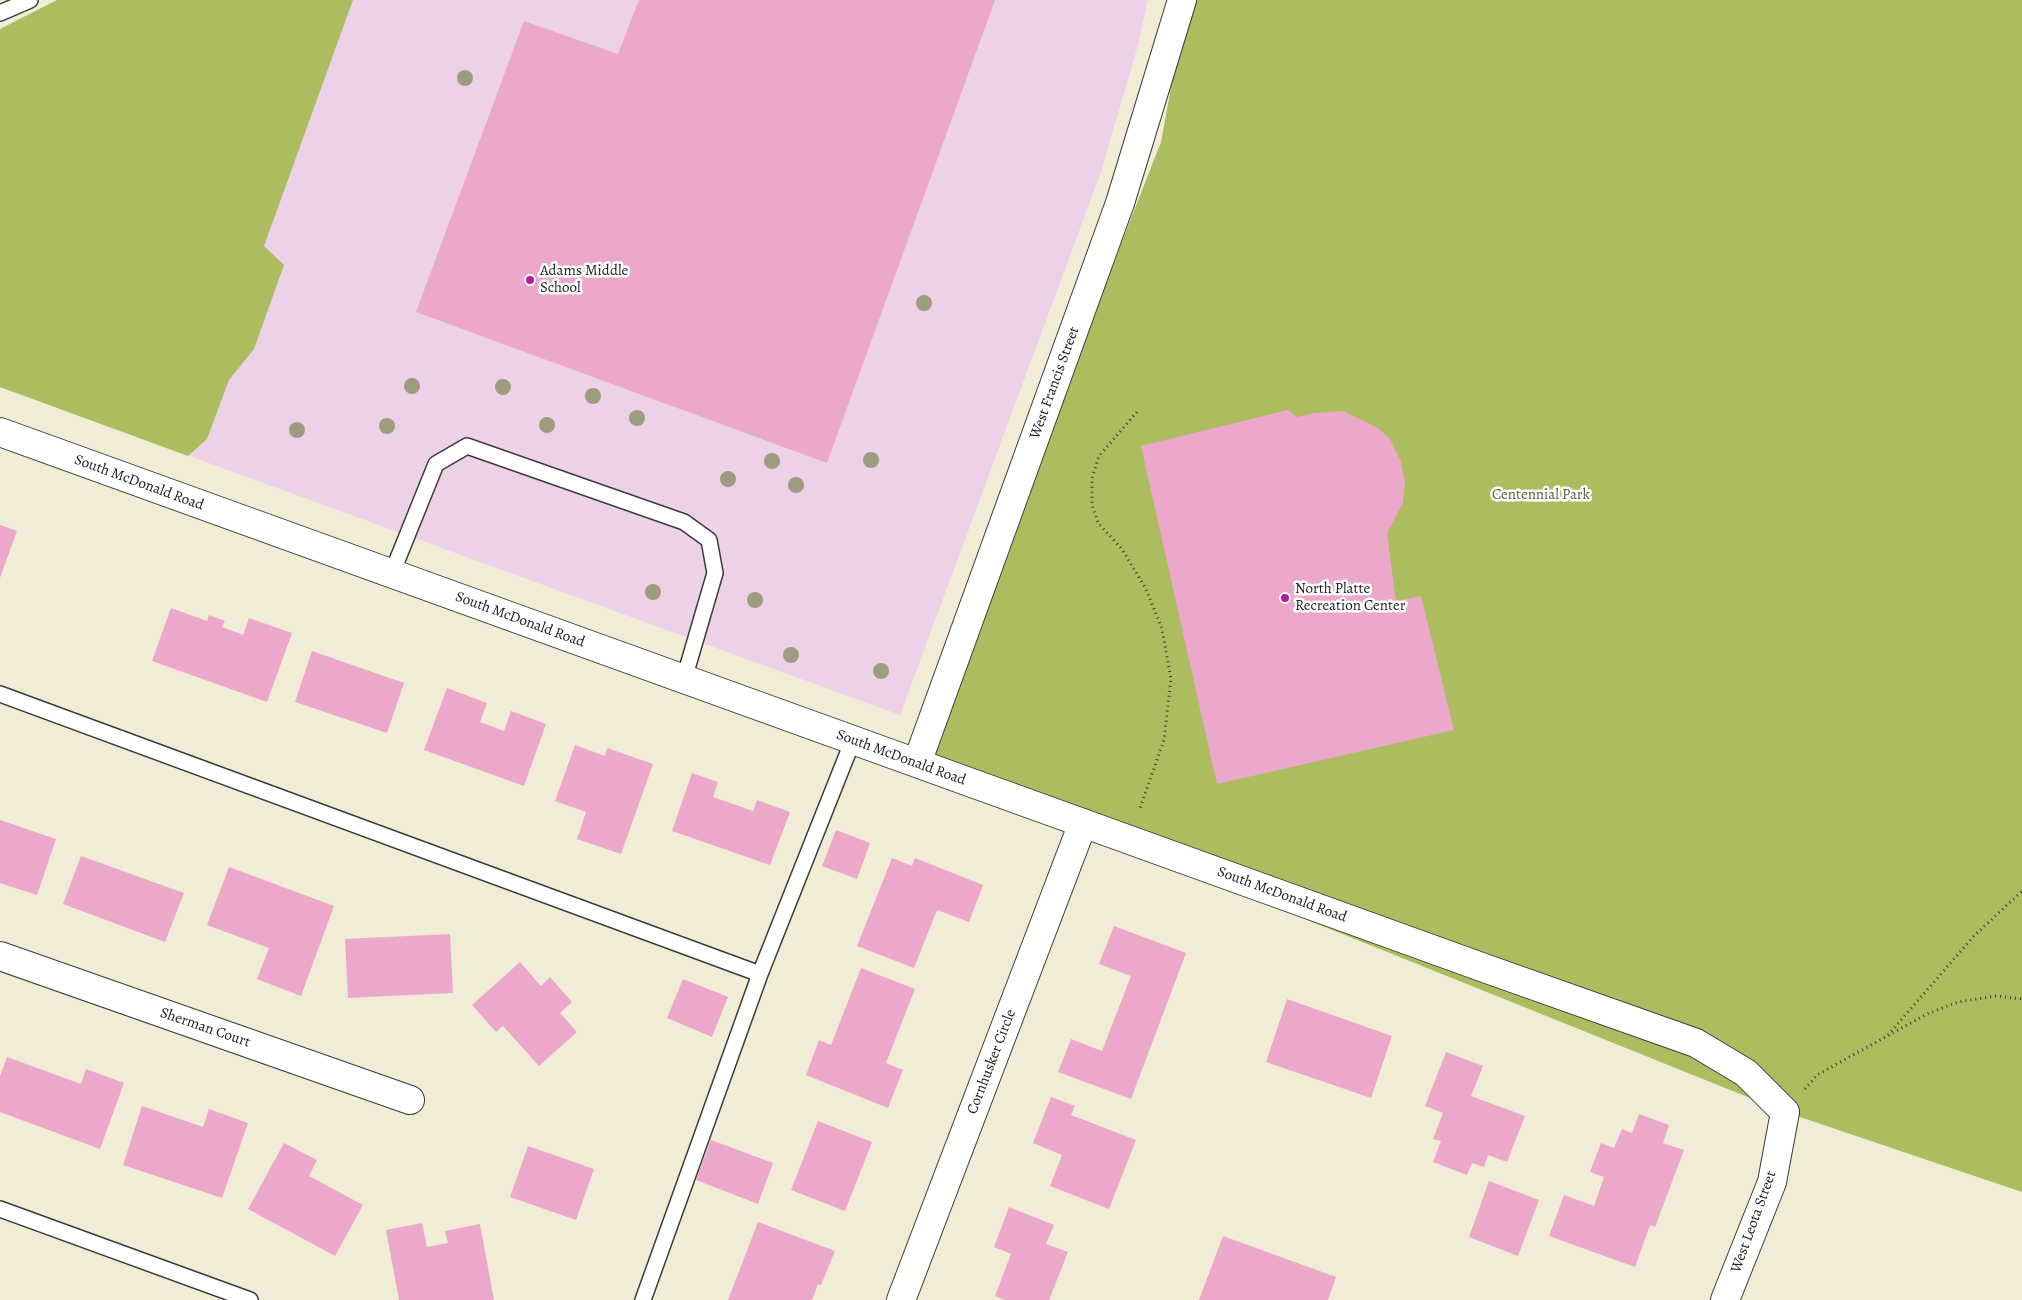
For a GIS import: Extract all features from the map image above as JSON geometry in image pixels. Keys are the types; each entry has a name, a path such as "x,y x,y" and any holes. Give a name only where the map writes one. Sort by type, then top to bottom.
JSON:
{"street":[{"name":"West Francis Street","path":"918,763 1120,202 1182,0"},
{"name":"South McDonald Road","path":"0,432 1696,1043 1746,1073 1785,1112"},
{"name":"Cornhusker Circle","path":"901,1300 1084,823"},
{"name":"Sherman Court","path":"0,956 410,1100"},
{"name":"West Leota Street","path":"1725,1300 1772,1182 1785,1112"}],"lane":[{"path":"0,14 30,0"},
{"path":"392,573 436,464 467,446 684,522 709,540 715,573 684,680"},
{"path":"0,694 760,974"},
{"path":"643,1300 760,974 853,740"},
{"path":"0,1209 250,1300"}],"path":[{"path":"1126,839 1144,800 1164,740 1171,679 1162,629 1146,589 1122,549 1098,523 1092,505 1092,478 1099,456 1136,412"},
{"path":"1886,1037 1974,936 2022,891"},
{"path":"1785,1112 1817,1075 1927,1014 1958,1002 1996,996 2022,999"}],"shaded area":[{"name":"Adams Middle School","path":"57,0 1148,0 1138,45 1101,172 900,715 0,387 0,29"}],"green space":[{"path":"57,0 353,0 264,246 284,265 254,349 229,380 207,439 188,456 0,387 0,29"},
{"name":"Centennial Park","path":"1187,0 2022,0 2022,1192 1785,1112 917,763 1161,142"}],"building":[{"path":"639,0 995,0 827,463 416,312 524,21 618,54"},
{"name":"North Platte Recreation Center","path":"1288,410 1297,417 1315,413 1343,411 1378,428 1390,439 1401,462 1405,482 1403,502 1387,534 1396,601 1421,596 1454,730 1217,784 1141,446"},
{"path":"0,525 17,531 0,578"},
{"path":"171,608 207,621 209,615 225,621 222,627 243,635 249,618 292,633 267,702 152,661"},
{"path":"312,651 404,683 387,733 295,702"},
{"path":"447,688 487,703 480,722 504,731 511,711 546,724 524,786 424,750"},
{"path":"575,745 605,756 607,748 653,764 621,854 577,839 586,812 555,801"},
{"path":"692,773 718,782 713,797 753,811 757,800 790,812 770,865 672,831"},
{"path":"0,820 56,839 37,895 0,883"},
{"path":"836,830 870,843 857,879 822,866"},
{"path":"81,856 184,893 165,942 63,904"},
{"path":"892,858 912,866 915,858 983,885 969,922 937,910 914,968 857,946"},
{"path":"229,867 334,906 301,996 257,979 269,948 207,925"},
{"path":"1114,926 1186,953 1131,1099 1058,1072 1071,1039 1102,1051 1131,976 1099,964"},
{"path":"450,934 453,993 348,998 345,939"},
{"path":"520,962 541,986 550,977 572,1002 560,1013 577,1032 539,1066 503,1026 496,1032 472,1005"},
{"path":"861,968 915,989 886,1063 903,1070 888,1108 806,1075 819,1040 831,1045"},
{"path":"683,979 728,997 712,1037 667,1018"},
{"path":"1287,999 1392,1036 1371,1098 1266,1062"},
{"path":"1446,1052 1483,1066 1471,1096 1525,1116 1507,1162 1488,1155 1484,1167 1472,1163 1467,1175 1433,1162 1441,1141 1433,1139 1443,1113 1425,1106"},
{"path":"7,1057 81,1084 86,1069 124,1083 100,1149 0,1112 0,1076"},
{"path":"1051,1097 1075,1106 1071,1115 1136,1140 1109,1209 1050,1186 1062,1155 1033,1143"},
{"path":"142,1106 203,1127 209,1109 248,1123 222,1198 123,1165"},
{"path":"1639,1114 1669,1125 1663,1143 1684,1150 1655,1227 1650,1225 1635,1267 1549,1236 1564,1195 1594,1206 1604,1177 1590,1172 1601,1143 1614,1148 1622,1129 1632,1133"},
{"path":"818,1121 872,1142 845,1211 791,1190"},
{"path":"711,1140 773,1163 758,1204 696,1180"},
{"path":"284,1143 317,1160 309,1176 363,1205 335,1256 248,1209"},
{"path":"528,1146 594,1169 576,1220 510,1197"},
{"path":"1489,1181 1539,1200 1518,1256 1469,1237"},
{"path":"1009,1207 1054,1225 1046,1244 1068,1252 1049,1300 1005,1300 995,1296 1011,1254 994,1247"},
{"path":"758,1222 835,1251 821,1285 818,1284 812,1300 728,1300"},
{"path":"422,1223 427,1247 448,1243 445,1231 480,1224 494,1300 399,1300 386,1230"},
{"path":"1223,1236 1336,1277 1328,1300 1199,1300"}],"place":[{"name":"Adams Middle School","path":"530,280"},
{"name":"North Platte Recreation Center","path":"1285,598"}]}
